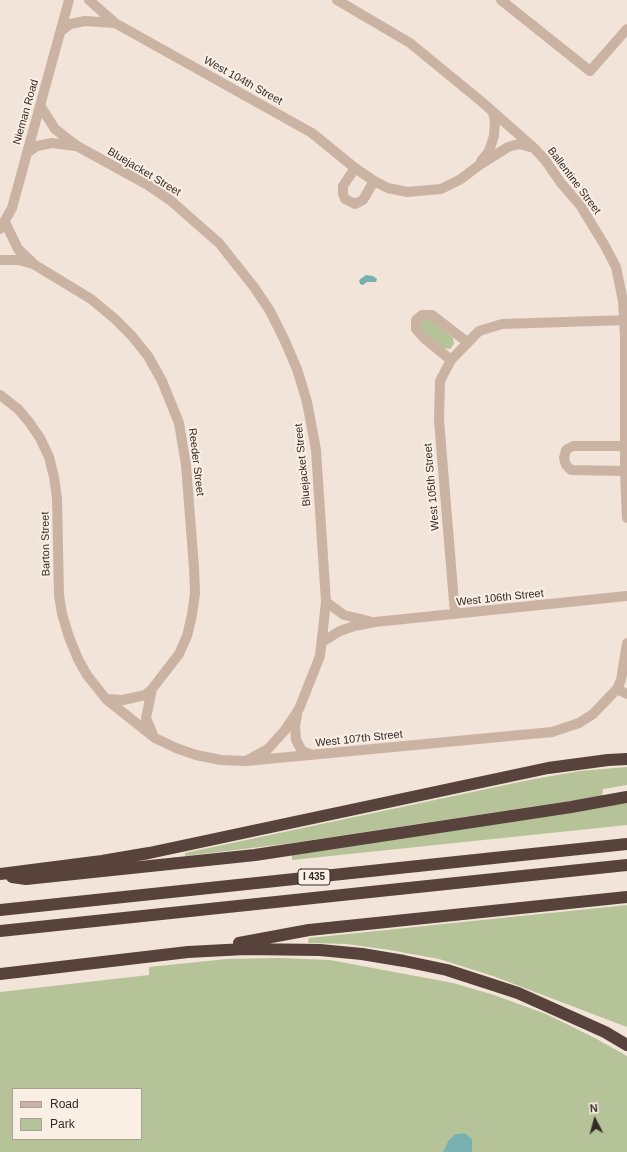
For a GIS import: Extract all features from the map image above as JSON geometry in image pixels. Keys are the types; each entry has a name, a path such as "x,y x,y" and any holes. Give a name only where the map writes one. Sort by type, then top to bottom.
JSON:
{"highway":[{"path":"0,875 149,853 548,768 627,759"},
{"path":"0,875 26,879 255,855 571,807 627,797"},
{"name":"I 435","path":"0,910 627,844"},
{"name":"I 435","path":"0,931 627,865"},
{"path":"188,952 309,930 627,897"},
{"path":"0,974 188,952 245,948 290,949 362,954 404,960 447,970 518,993 605,1032 627,1045"},
{"path":"605,1032 627,1038"}],"street":[{"name":"Nieman Road","path":"3,225 12,208 70,0"},
{"name":"West 104th Street","path":"89,0 114,23 312,133 355,168 374,181 388,188 407,192 422,192 441,189 461,179 508,147 519,144 534,148"},
{"name":"Ballentine Street","path":"338,0 410,43 534,148 546,160 561,183 580,205 605,246 616,268 626,320 625,471 627,518"},
{"path":"501,0 590,71 627,29"},
{"name":"West 104th Street","path":"61,31 70,24 85,22 114,23"},
{"name":"Bluejacket Street","path":"41,107 55,129 76,146 148,185 195,220 236,263 270,311 297,369 313,430 316,450 326,602 320,656 299,709 295,725 296,740 302,751 312,755"},
{"path":"478,166 489,151 494,136 495,121 493,112"},
{"name":"Bluejacket Street","path":"28,152 37,146 52,143 76,146"},
{"path":"355,168 343,186 343,194 345,199 356,204 363,200 374,181"},
{"name":"Reeder Street","path":"3,225 18,248 35,264 91,299 115,319 132,336 148,356 162,381 179,424 186,465 195,593 192,616 187,636 178,654 145,695 123,700 106,699"},
{"name":"Reeder Street","path":"0,260 19,260 35,264"},
{"path":"451,360 424,338 416,329 416,320 422,315 432,315 467,342"},
{"name":"West 105th Street","path":"455,614 439,420 440,381 451,360 478,331 502,324 626,320"},
{"name":"Barton Street","path":"0,395 18,409 29,422 40,438 49,457 54,476 57,498 59,595 62,614 78,659 87,674 106,699"},
{"path":"625,446 573,446 566,450 564,458 566,465 571,470 625,471"},
{"name":"West 106th Street","path":"322,642 340,631 354,626 375,622 627,596"},
{"name":"West 106th Street","path":"326,602 344,615 375,622"},
{"path":"627,643 621,680 617,689 627,694"},
{"name":"Reeder Street","path":"152,688 146,718 148,727 154,738"},
{"name":"West 107th Street","path":"106,699 154,738 196,755 221,760 246,761 552,732 579,723 593,714 617,689"},
{"name":"Bluejacket Street","path":"246,761 268,749 285,730 299,709"}],"green space":[{"path":"429,318 453,338 454,344 450,349 442,348 421,329 421,321"},
{"path":"627,767 627,785 603,789 602,796 285,844 185,856 185,853 529,780 580,771"},
{"path":"627,803 627,825 292,860 292,855"},
{"path":"627,905 627,1027 493,976 439,959 346,944 308,943 309,938"},
{"path":"278,958 330,960 453,983 494,995 546,1014 593,1037 627,1056 627,1152 472,1152 472,1139 465,1133 455,1134 448,1141 443,1152 0,1152 0,992 149,975 149,967 227,959"}],"water":[{"path":"366,275 373,276 377,279 376,282 367,282 363,285 360,284 359,280"},
{"path":"465,1133 472,1139 472,1152 443,1152 448,1141 455,1134"}]}
